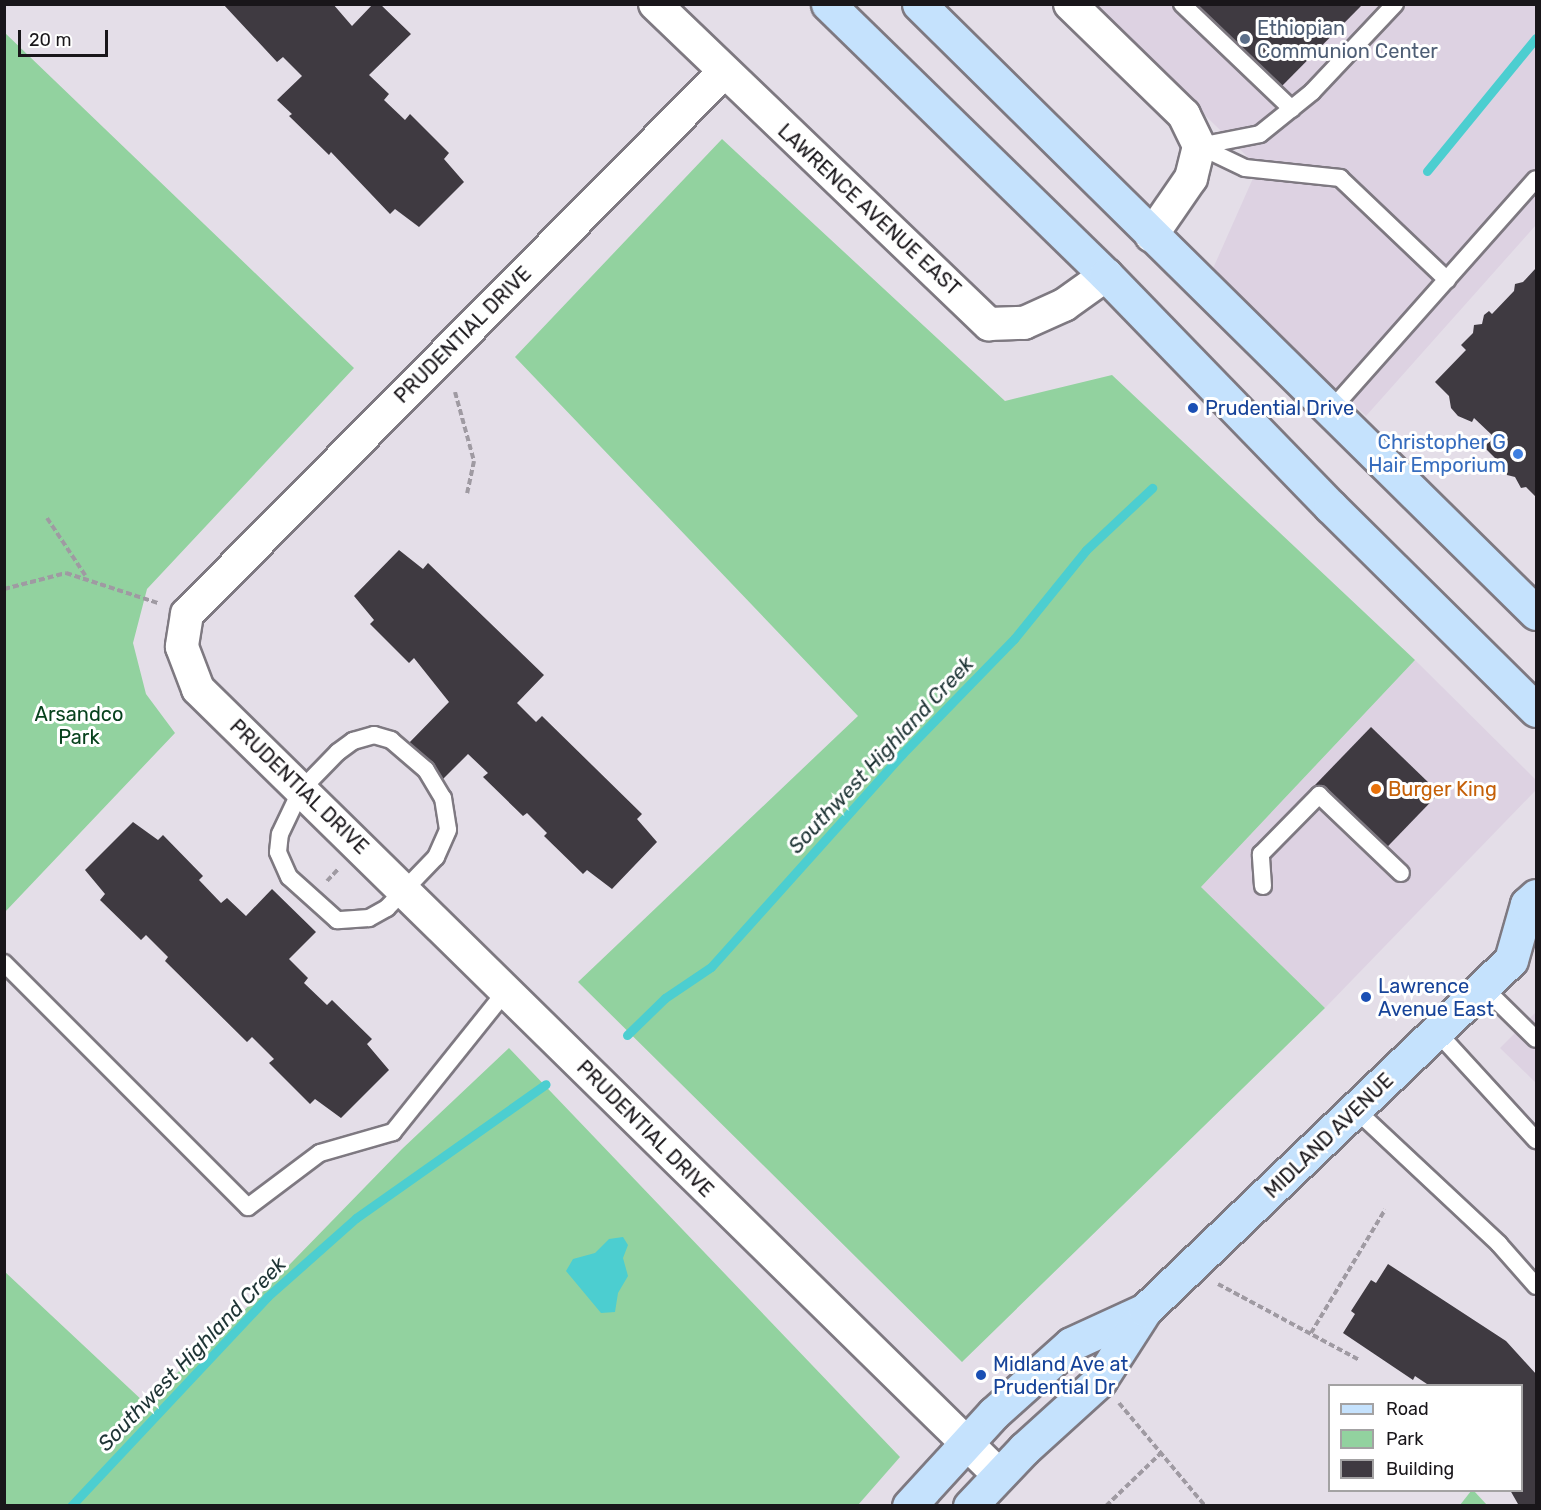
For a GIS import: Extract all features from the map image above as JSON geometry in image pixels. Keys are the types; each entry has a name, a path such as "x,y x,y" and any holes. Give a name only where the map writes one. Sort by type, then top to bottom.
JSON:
{"main road":[{"path":"828,4 1106,275 1330,506 1536,710"},
{"path":"919,4 1151,236 1536,613"},
{"name":"MIDLAND AVENUE","path":"970,1506 1100,1380 1145,1310 1190,1270 1483,987 1524,956 1527,904 1536,896"},
{"name":"MIDLAND AVENUE","path":"909,1506 994,1413 1071,1344 1145,1310"}],"street":[{"name":"LAWRENCE AVENUE EAST","path":"655,4 989,324 1024,323 1064,305 1106,275"},
{"path":"1070,4 1184,115 1199,146 1191,178 1151,236"},
{"name":"PRUDENTIAL DRIVE","path":"724,72 187,614 182,647 198,689 999,1476"}],"lane":[{"path":"1182,4 1292,109"},
{"path":"1199,146 1260,134 1312,92 1395,4"},
{"path":"1199,146 1245,168 1340,178 1447,280"},
{"path":"1330,411 1536,179"},
{"path":"374,735 392,740 426,770 442,798 448,830 436,857 406,892 387,908 353,922 337,920 289,877 278,852 280,834 301,790 346,747 374,735"},
{"path":"1263,886 1261,854 1319,795 1401,873"},
{"path":"4,963 248,1207 320,1153 393,1132 506,992"},
{"path":"1483,987 1536,1039"},
{"path":"1437,1032 1536,1140"},
{"path":"1356,1110 1499,1244 1536,1286"}],"path":[{"path":"455,392 474,460 467,493"},
{"path":"47,518 85,576"},
{"path":"4,589 60,573 85,576 187,614"},
{"path":"311,898 358,846"},
{"path":"1311,1333 1385,1210"},
{"path":"1190,1270 1359,1360"},
{"path":"1100,1380 1205,1506"},
{"path":"1106,1506 1162,1452"}],"shaded area":[{"path":"1092,5 1536,5 1536,225 1366,416 1211,273 1258,167"},
{"path":"1415,660 1536,780 1536,790 1325,1008 1201,887"},
{"path":"1536,1012 1536,1083 1500,1048"}],"green space":[{"name":"Arsandco Park","path":"4,32 354,368 147,589 133,643 146,694 175,733 5,912"},
{"path":"722,139 1005,401 1112,375 1415,660 1201,887 1325,1008 962,1362 578,982 858,716 515,357"},
{"path":"509,1048 900,1457 858,1505 5,1505 4,1271 145,1403 257,1298 402,1149"},
{"path":"1470,1492 1475,1492 1487,1505 1460,1505"}],"water":[{"path":"623,1237 628,1245 623,1258 628,1276 618,1293 615,1312 601,1313 566,1271 573,1259 595,1253 609,1239"}],"building":[{"path":"223,4 333,4 352,26 373,4 380,4 411,34 369,75 389,94 384,100 405,120 410,114 449,153 444,159 464,182 419,227 395,209 390,214 331,152 329,155 289,116 292,114 277,100 302,76 283,57 277,62"},
{"path":"1195,5 1362,5 1280,88"},
{"path":"1536,268 1536,497 1526,487 1521,488 1515,477 1507,475 1506,469 1484,447 1494,437 1474,418 1472,422 1458,416 1451,408 1449,396 1435,382 1466,350 1461,345 1473,333 1474,325 1482,324 1484,315 1489,311 1492,314 1514,291 1515,284 1523,282"},
{"path":"399,550 423,569 428,563 544,675 517,703 536,722 542,716 642,814 637,819 657,842 612,889 587,870 583,874 544,836 547,833 527,813 523,816 483,777 488,773 468,754 443,779 407,745 449,702 414,658 409,663 370,624 374,620 354,596"},
{"name":"Burger King","path":"1371,727 1439,793 1382,852 1314,786"},
{"path":"133,822 158,840 163,835 203,876 199,880 221,903 227,898 246,916 272,889 316,932 289,959 308,978 304,983 327,1005 332,1000 372,1039 367,1044 389,1070 341,1118 315,1099 310,1104 269,1063 274,1059 252,1037 247,1042 165,961 168,957 146,935 141,940 100,900 105,894 85,870"},
{"path":"1388,1264 1506,1341 1536,1374 1536,1506 1518,1504 1511,1492 1523,1492 1523,1384 1427,1384 1415,1376 1413,1380 1343,1333 1355,1314 1351,1311 1371,1280 1376,1283"}],"waterway":[{"name":"Southwest Highland Creek","path":"1427,171 1536,38"},
{"name":"Southwest Highland Creek","path":"627,1035 665,998 711,967 902,754 1014,639 1086,550 1152,488"},
{"name":"Southwest Highland Creek","path":"71,1506 267,1297 356,1218 546,1084"}],"place":[{"name":"Ethiopian Communion Center","path":"1245,39"},
{"name":"Prudential Drive","path":"1193,408"},
{"name":"Christopher G Hair Emporium","path":"1518,454"},
{"name":"Burger King","path":"1376,789"},
{"name":"Lawrence Avenue East","path":"1366,997"},
{"name":"Midland Ave at Prudential Dr","path":"981,1375"}]}
